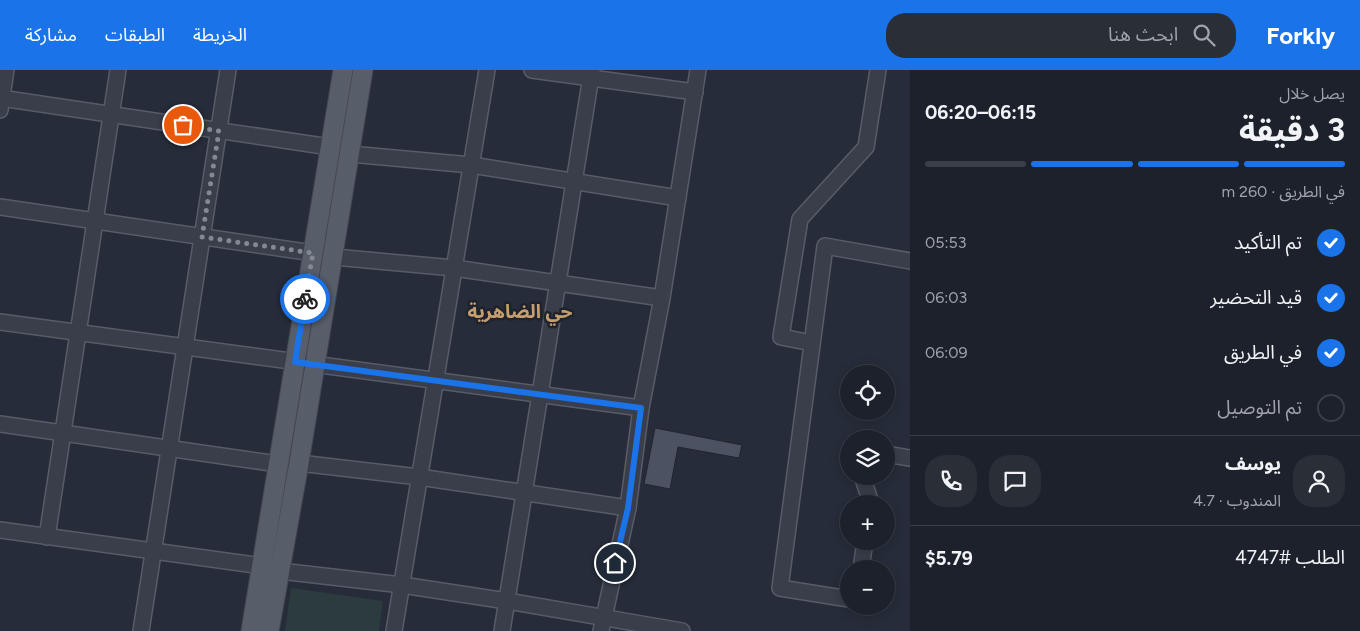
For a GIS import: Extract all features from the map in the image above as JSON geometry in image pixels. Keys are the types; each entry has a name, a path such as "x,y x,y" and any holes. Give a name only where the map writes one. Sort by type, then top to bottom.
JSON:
{"main road":[{"path":"269,631 278,464 343,70"},
{"path":"252,631 271,569 299,463 364,70"}],"street":[{"path":"6,70 1,102 112,115 330,147"},
{"path":"47,537 118,70"},
{"path":"141,631 228,70"},
{"path":"394,631 487,70"},
{"path":"532,70 592,74 695,92"},
{"path":"602,625 628,508 641,408 662,298 698,70"},
{"path":"812,344 782,337 800,219 866,147 878,70"},
{"path":"502,631 592,74"},
{"path":"350,154 471,166 678,198"},
{"path":"0,207 313,253"},
{"path":"840,598 780,588 825,246 910,261"},
{"path":"334,257 454,268 662,298"},
{"path":"0,322 641,408"},
{"path":"0,424 278,464"},
{"path":"895,456 910,458"},
{"path":"299,463 419,477 628,508"},
{"path":"0,530 507,601 602,625 682,631"}],"shaded area":[{"path":"291,588 383,601 379,631 285,631"}],"building":[{"path":"655,428 742,445 739,458 678,447 670,489 644,484"}],"way so far":[{"path":"183,125 219,131 202,237 313,253 305,299"}],"district":[{"name":"حي الضاهرية","path":"520,311"}],"route":[{"path":"305,299 295,362 641,408 628,508 615,563"}]}
